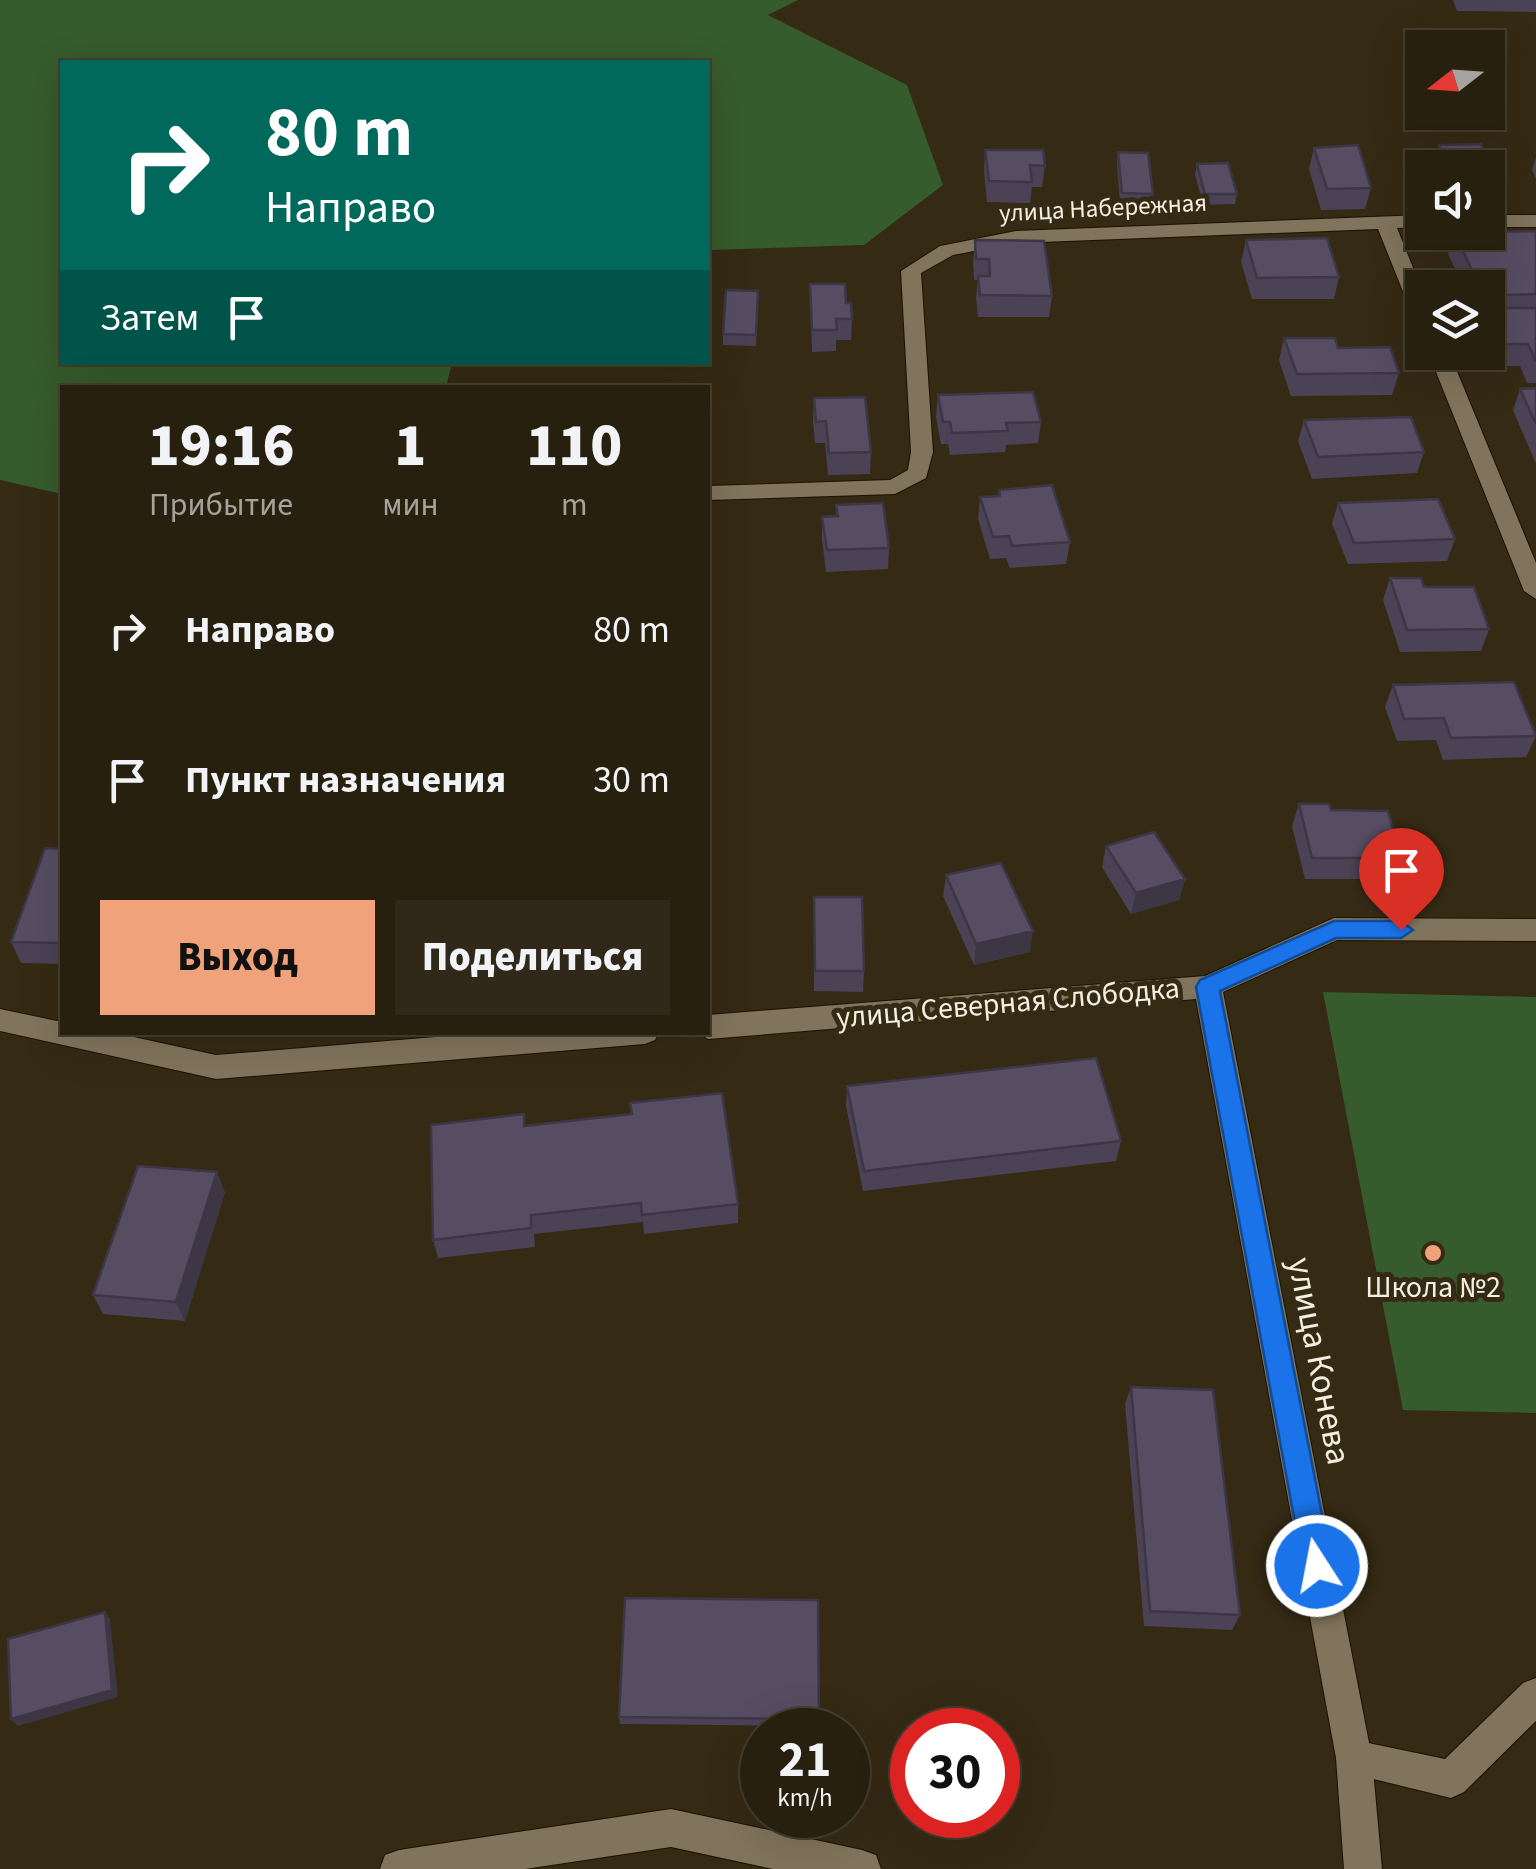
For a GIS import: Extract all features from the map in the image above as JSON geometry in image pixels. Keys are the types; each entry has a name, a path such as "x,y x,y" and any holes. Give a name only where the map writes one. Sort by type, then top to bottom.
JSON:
{"street":[{"path":"1385,221 1405,271"},
{"name":"улица Набережная","path":"710,494 895,486 918,473 922,452 911,271 947,250 1016,237 1405,221"},
{"path":"1505,221 1536,221"},
{"path":"1445,370 1536,591"},
{"name":"улица Северная Слободка","path":"710,1028 1208,987 1334,930 1536,930"},
{"name":"улица Конева","path":"1208,987 1354,1758 1363,1869"},
{"path":"0,1020 60,1033"},
{"path":"69,1035 216,1067 607,1035"},
{"path":"1354,1758 1451,1780 1536,1696"},
{"path":"400,1869 670,1828 862,1869"}],"green space":[{"path":"0,0 798,0 768,15 907,85 943,185 864,245 710,250 710,60 60,60 60,365 452,365 446,385 60,385 60,494 0,480"},
{"name":"Школа №2","path":"1323,992 1536,997 1536,1413 1403,1410"}],"building":[{"path":"1481,144 1484,150 1441,150 1439,145"},
{"path":"1358,145 1371,188 1327,189 1314,148"},
{"path":"985,150 1043,150 1045,166 1030,165 1032,182 989,181"},
{"path":"1118,152 1148,153 1153,194 1122,193"},
{"path":"1228,163 1237,194 1205,194 1197,164"},
{"path":"1536,231 1536,294 1505,295 1505,270 1472,270 1462,250 1505,250 1505,232"},
{"path":"1327,238 1339,277 1257,278 1246,240"},
{"path":"975,240 1044,241 1052,296 980,295 978,276 990,276 989,259 976,259"},
{"path":"810,284 845,284 852,319 836,319 837,330 812,330"},
{"path":"726,290 758,291 756,335 723,334"},
{"path":"1505,308 1536,308 1536,361 1528,344 1506,344"},
{"path":"1284,338 1335,338 1338,348 1390,347 1399,373 1297,374"},
{"path":"1536,388 1536,424 1520,389"},
{"path":"1033,392 1041,422 1006,423 1008,431 952,433 950,422 943,422 938,395"},
{"path":"865,397 871,452 829,453 826,421 816,422 814,398"},
{"path":"1411,417 1424,452 1318,457 1304,420"},
{"path":"1052,485 1070,542 1012,546 1009,536 993,537 980,497 1000,496 999,490"},
{"path":"1438,499 1455,539 1354,543 1338,503"},
{"path":"883,503 889,548 827,550 822,517 838,516 836,505"},
{"path":"1390,578 1421,578 1424,587 1474,587 1489,629 1407,630"},
{"path":"1514,682 1536,736 1451,738 1444,718 1404,719 1393,685"},
{"path":"1299,804 1329,804 1331,810 1388,811 1401,858 1312,858"},
{"path":"1154,832 1185,879 1136,893 1106,846"},
{"path":"45,848 60,849 60,943 11,942"},
{"path":"1001,863 1033,931 976,944 946,875"},
{"path":"814,897 862,897 864,971 815,971"},
{"path":"1096,1058 1121,1141 864,1171 847,1086"},
{"path":"722,1093 738,1204 642,1215 641,1203 531,1215 531,1228 433,1240 431,1125 524,1114 524,1126 632,1114 630,1103"},
{"path":"138,1166 217,1172 176,1302 93,1295"},
{"path":"1131,1387 1213,1390 1240,1615 1150,1611"},
{"path":"625,1598 818,1600 819,1708 740,1708 740,1718 619,1717"},
{"path":"105,1612 112,1690 11,1719 8,1639"}],"place":[{"name":"Школа №2","path":"1433,1253"}],"route":[{"path":"1317,1566 1208,987 1334,930 1401,930"}]}
